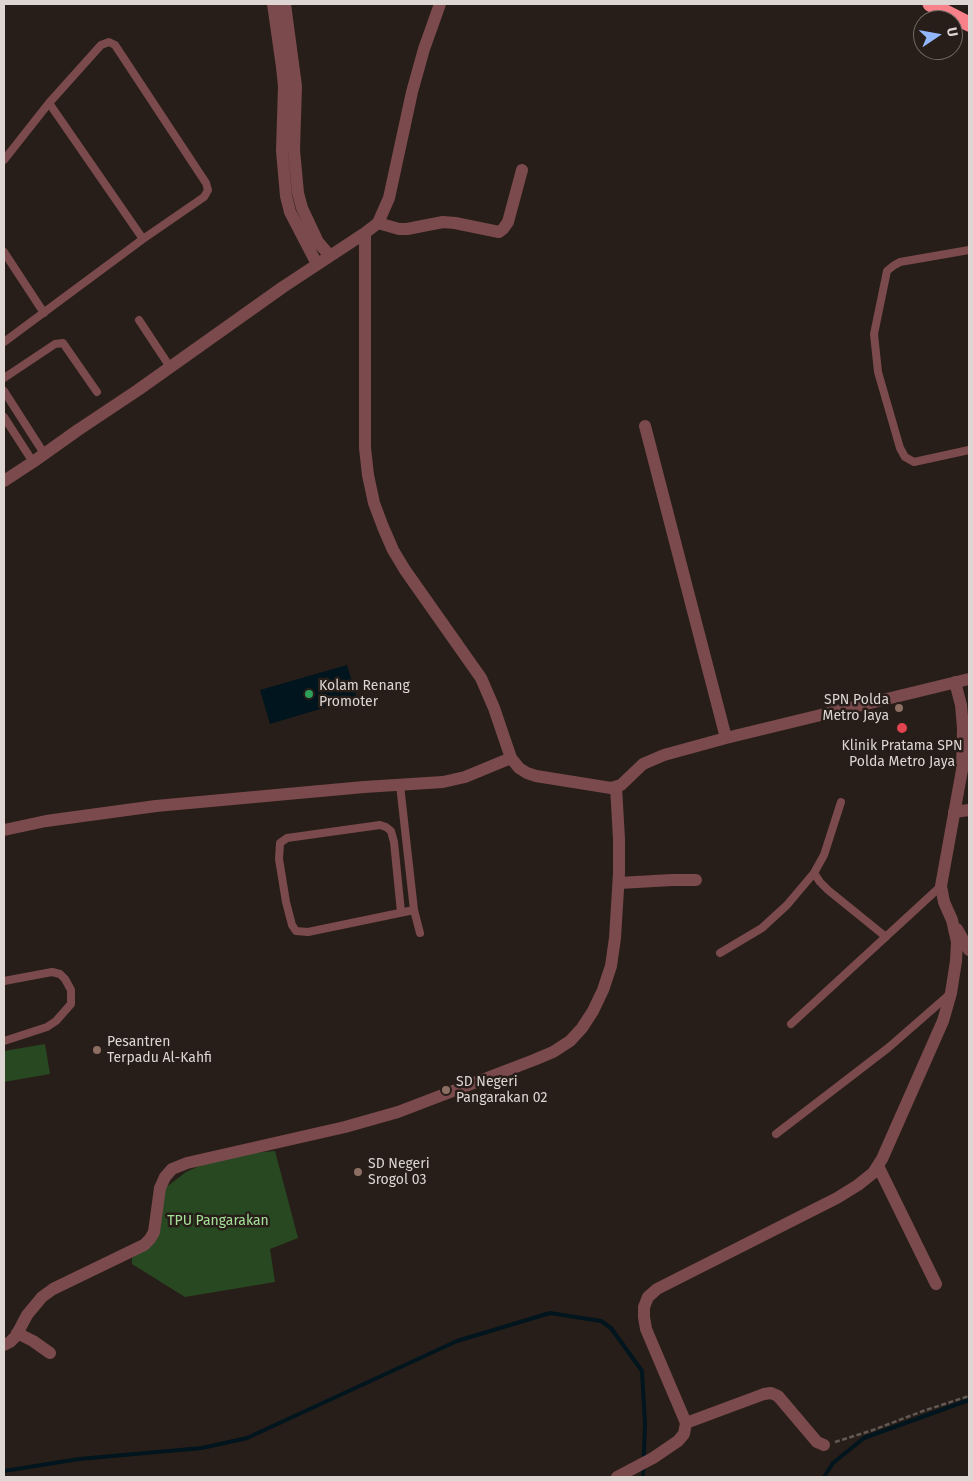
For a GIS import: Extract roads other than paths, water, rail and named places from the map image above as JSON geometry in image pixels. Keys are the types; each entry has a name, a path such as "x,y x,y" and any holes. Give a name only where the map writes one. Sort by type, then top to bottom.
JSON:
{"highway":[{"path":"930,4 969,24"}],"street":[{"path":"272,4 282,67 290,86 282,150 286,196 290,212 317,264"},
{"path":"285,4 298,194 302,208 318,242 330,256"},
{"path":"4,481 317,264 365,234 378,223 394,178 412,92 424,49 440,4"},
{"path":"378,223 399,229 407,229 443,222 499,232 508,222 522,170"},
{"path":"365,234 365,448 374,503 393,550 481,678 494,708 511,758 519,768 536,776 605,788 616,787 621,785 643,764 653,759 726,738 969,679"},
{"path":"645,426 726,738"},
{"path":"956,682 961,713 962,770 941,886 944,902 969,950"},
{"path":"4,830 38,822 156,806 400,784 443,782 481,771 511,758"},
{"path":"4,1346 17,1333 42,1297 53,1289 140,1248 150,1239 154,1232 160,1188 165,1177 172,1169 188,1163 300,1138 398,1112 534,1060 553,1052 570,1041 582,1028 593,1011 611,966 619,883 620,839 616,787"},
{"path":"954,812 969,810"},
{"path":"619,883 696,880"},
{"path":"617,1477 653,1458 678,1441 684,1434 686,1422 682,1410 646,1329 644,1307 648,1297 657,1289 837,1198 873,1173 882,1159 943,1021 951,994 956,962 956,942 952,920"},
{"path":"878,1166 936,1284"},
{"path":"17,1333 50,1353"},
{"path":"686,1422 771,1393 778,1396 817,1442 824,1445"}],"lane":[{"path":"4,160 49,103 101,45 109,42 115,45 206,183 208,190 204,197 143,239 4,342"},
{"path":"49,103 143,239"},
{"path":"969,250 900,262 887,271 874,334 878,372 900,448 906,457 914,462 969,450"},
{"path":"4,252 44,313"},
{"path":"139,320 170,367"},
{"path":"4,378 55,344 63,343 97,392"},
{"path":"4,392 45,454"},
{"path":"4,417 33,462"},
{"path":"400,784 414,910 420,933"},
{"path":"720,953 762,928 787,905 814,873 824,855 841,802"},
{"path":"400,912 394,842 392,831 386,827 380,825 287,838 280,843 279,859 286,902 292,925 296,931 308,932 414,910"},
{"path":"814,873 824,886 886,937"},
{"path":"791,1024 941,886"},
{"path":"4,981 52,972 60,974 65,978 71,990 71,1004 56,1022 4,1041"},
{"path":"776,1134 888,1048 951,994"}],"water":[{"name":"Kolam Renang Promoter","path":"347,665 357,698 270,724 260,690"}],"waterway":[{"path":"4,1471 79,1459 202,1448 247,1438 457,1341 550,1313 601,1321 611,1328 642,1371 645,1424 643,1477"},
{"path":"824,1477 833,1463 864,1438 969,1400"}],"place":[{"name":"Kolam Renang Promoter","path":"309,694"},
{"name":"SPN Polda Metro Jaya","path":"899,708"},
{"name":"Klinik Pratama SPN Polda Metro Jaya","path":"902,728"},
{"name":"Pesantren Terpadu Al-Kahfi","path":"97,1050"},
{"name":"SD Negeri Pangarakan 02","path":"446,1090"},
{"name":"SD Negeri Srogol 03","path":"358,1172"}],"park label":[{"name":"TPU Pangarakan","path":"218,1221"}]}
